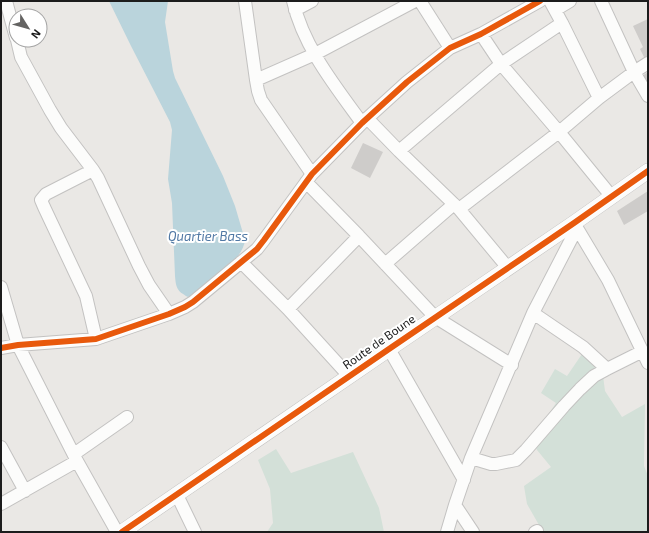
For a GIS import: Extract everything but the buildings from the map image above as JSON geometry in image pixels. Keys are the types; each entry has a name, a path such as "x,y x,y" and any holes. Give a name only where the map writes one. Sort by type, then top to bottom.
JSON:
{"street":[{"path":"245,1 256,80 261,100 309,178 359,236 435,317 512,364"},
{"path":"312,1 294,6 302,28 315,54 338,90 365,121 399,150 456,206 508,268"},
{"path":"256,80 315,54 415,1"},
{"path":"420,1 450,48"},
{"path":"1,348 18,345 96,339 169,314 193,302 256,249 309,178 365,121 407,82 450,48 481,34 540,1"},
{"path":"570,1 552,6 600,98"},
{"path":"601,1 634,72 648,96"},
{"path":"399,150 501,64 562,23"},
{"path":"481,34 501,64 612,197"},
{"path":"18,48 21,57 61,128 98,178 138,266 169,314"},
{"path":"385,264 456,206 559,132 600,98 648,63"},
{"path":"93,170 46,194 42,200 86,296 96,339"},
{"name":"Route de Boune","path":"132,529 177,495 435,317 508,268 576,226 648,171"},
{"path":"447,532 471,458 533,314 576,226"},
{"path":"471,458 491,464 516,460 551,420 594,376 607,369 646,357 608,280 576,226"},
{"path":"288,309 359,236"},
{"path":"241,262 288,309 349,376"},
{"path":"1,287 18,345 117,532"},
{"path":"533,314 583,347 607,369"},
{"path":"389,349 464,480"},
{"path":"1,504 25,491 76,457 127,417"},
{"path":"1,447 25,491"},
{"path":"177,495 195,532"},
{"path":"455,505 473,532"}],"shaded area":[{"path":"582,354 602,368 605,391 622,417 645,404 644,466 648,476 648,532 543,532 527,504 524,486 551,467 537,450 532,439 556,403 541,393 555,369 567,376"},
{"path":"276,449 291,473 353,452 379,508 384,532 267,532 273,523 270,489 258,460"}],"water":[{"name":"Quartier Bass","path":"109,1 168,1 165,22 175,78 223,176 235,206 245,240 243,248 225,270 194,295 188,297 179,291 175,280 172,203 168,179 172,130 170,122"}],"cycle path":[{"path":"1,348 18,345 96,339 169,314 193,302 257,249 312,174 362,123 407,82 450,48 481,34 540,1"},
{"path":"122,532 648,171"}]}
